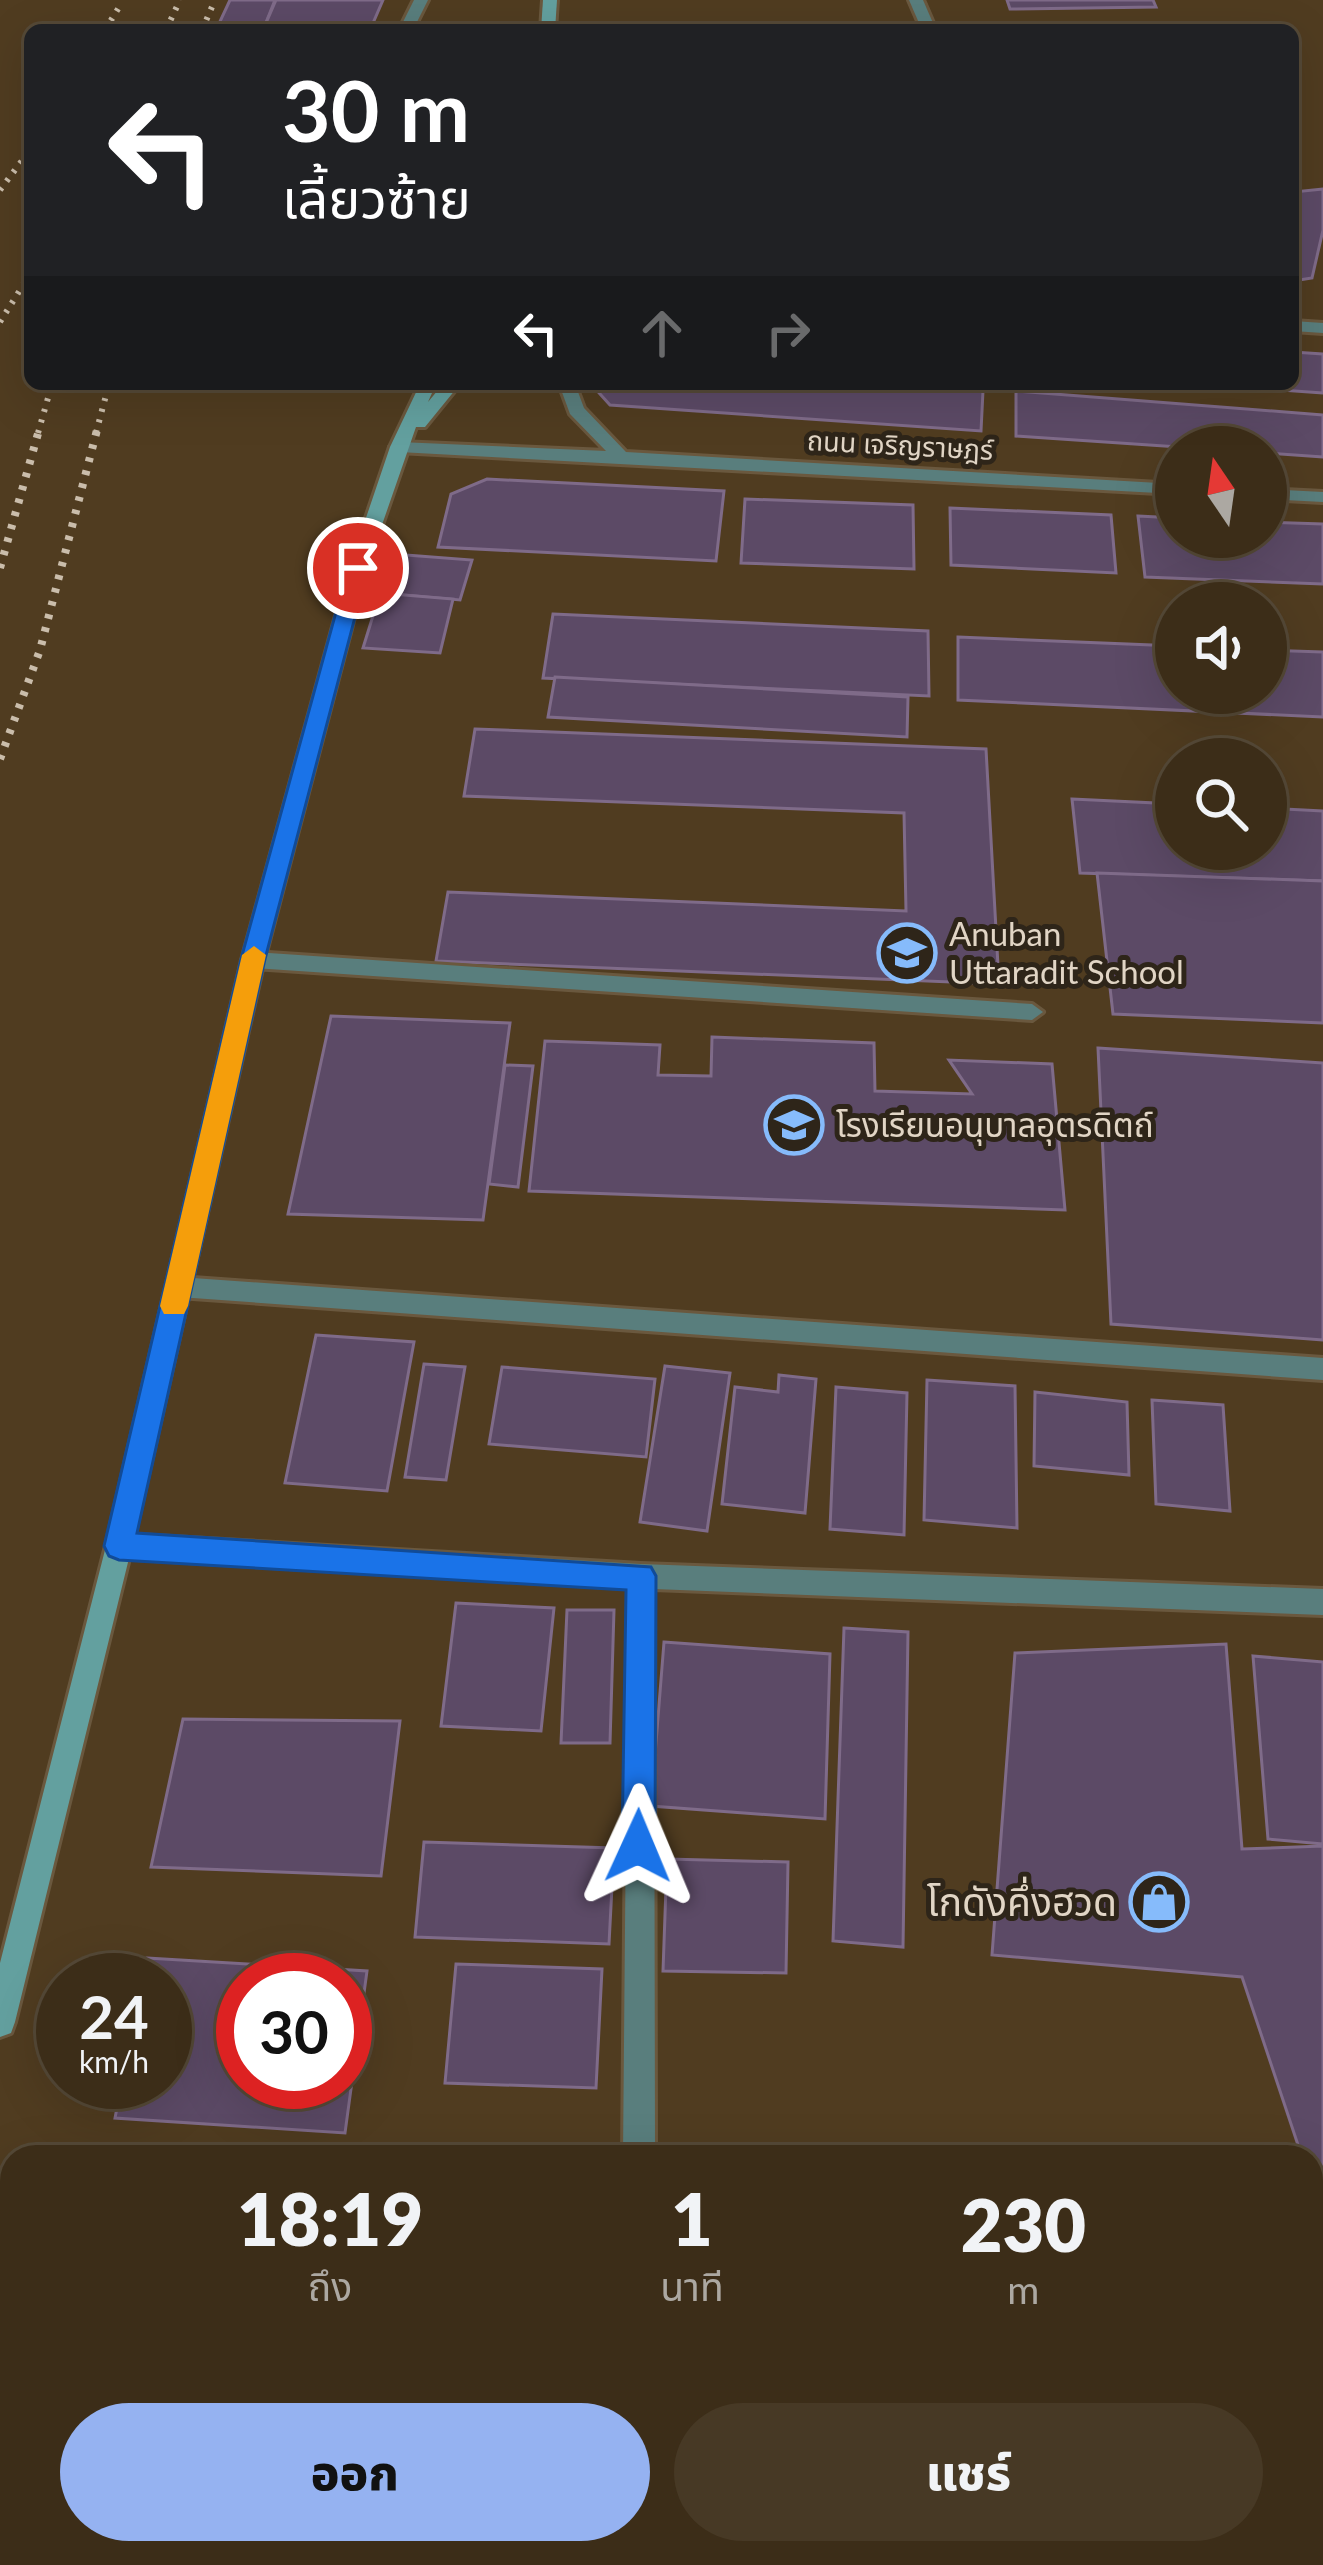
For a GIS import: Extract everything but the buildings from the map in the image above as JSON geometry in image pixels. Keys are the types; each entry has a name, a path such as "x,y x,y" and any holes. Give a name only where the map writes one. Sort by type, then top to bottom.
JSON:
{"street":[{"path":"0,2022 119,1546 253,959 358,568 398,447 425,390"},
{"path":"398,447 447,390"},
{"path":"569,390 576,410 621,458"},
{"name":"ถนน เจริญราษฎร์","path":"398,447 1155,488"},
{"path":"1287,495 1323,497"},
{"path":"253,959 1032,1012"},
{"path":"178,1287 1323,1369"},
{"path":"119,1546 641,1576 1323,1601"},
{"path":"639,2145 641,1576"}],"railway":[{"path":"169,24 180,0"},
{"path":"205,24 215,0"},
{"path":"109,24 121,4"},
{"path":"0,190 24,158"},
{"path":"0,322 24,284"},
{"path":"38,433 50,390"},
{"path":"96,433 107,390"},
{"path":"0,568 39,430"},
{"path":"0,759 40,650 97,430"}],"slow traffic":[{"path":"174,1306 254,955"}],"place":[{"name":"Anuban Uttaradit School","path":"907,953"},
{"name":"โรงเรียนอนุบาลอุตรดิตถ์","path":"794,1125"},
{"name":"โกดังคึ่งฮวด","path":"1159,1902"}],"route":[{"path":"358,568 253,959 119,1546 641,1576 638,1846"}]}
